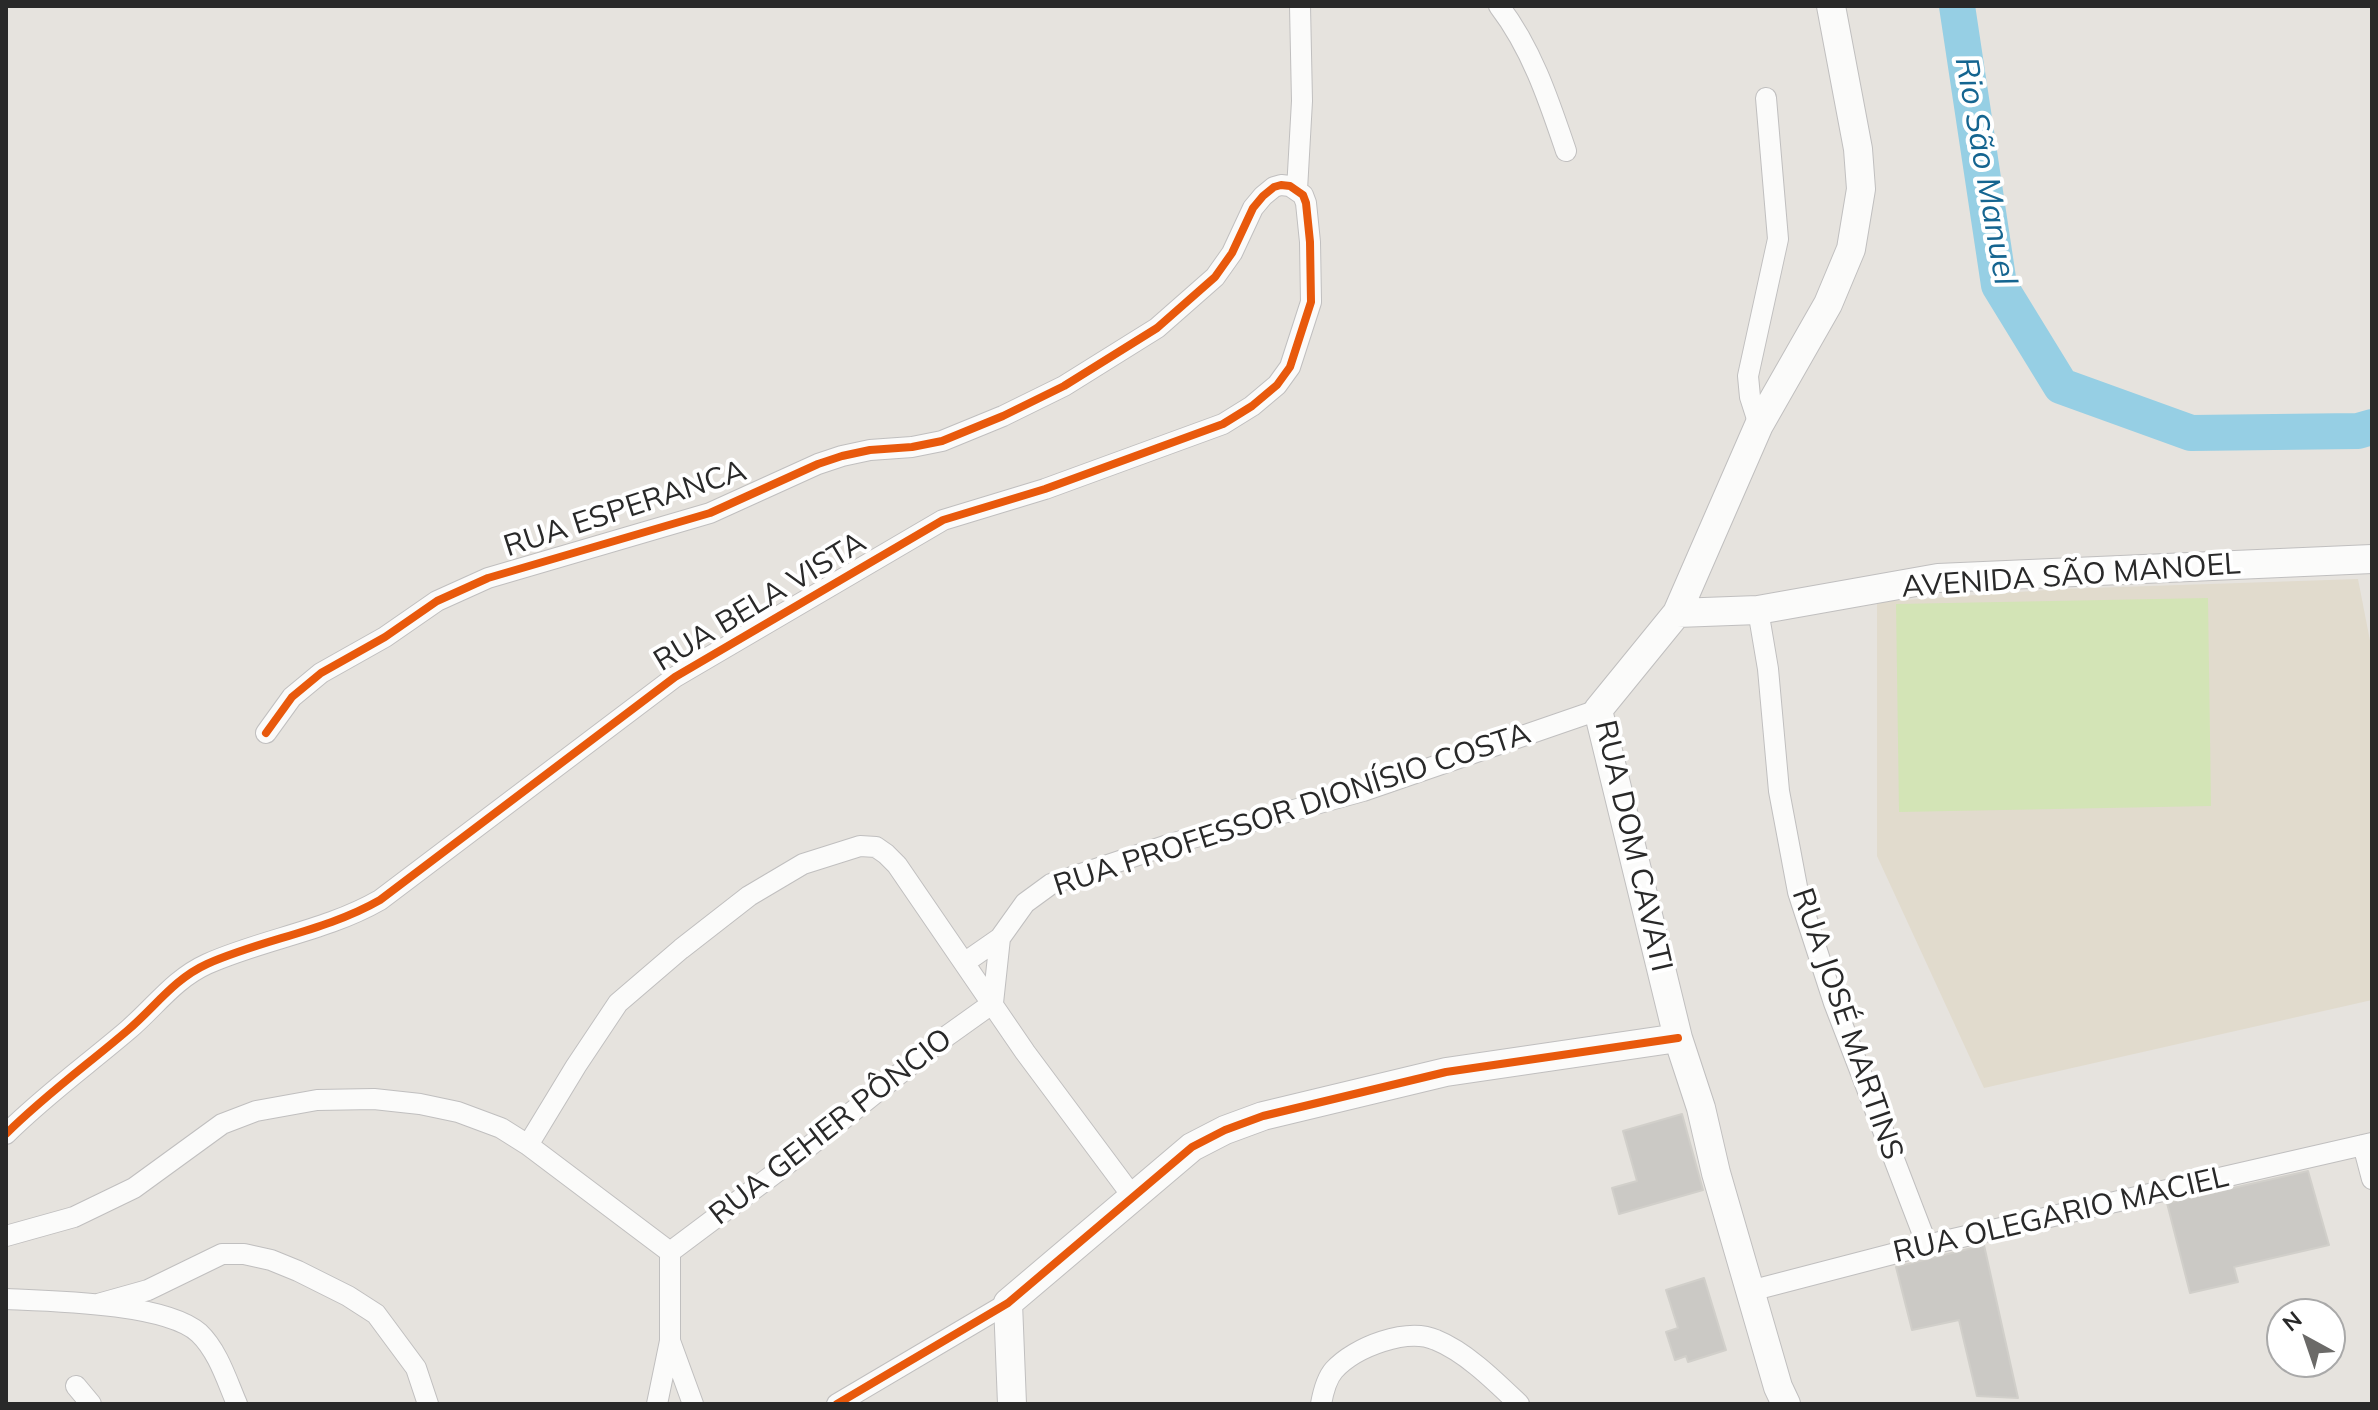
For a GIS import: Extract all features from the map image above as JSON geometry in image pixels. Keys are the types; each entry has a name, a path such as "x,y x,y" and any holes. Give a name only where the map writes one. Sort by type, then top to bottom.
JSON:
{"main road":[{"name":"RUA DOM CAVATI","path":"1786,1404 1778,1387 1716,1173 1701,1108 1678,1038 1598,710 1677,613 1759,425 1828,304 1851,249 1861,189 1858,149 1831,6"},
{"name":"AVENIDA SÃO MANOEL","path":"1677,613 1758,610 1938,578 2372,559"},
{"path":"1012,1404 1008,1303 1192,1147 1263,1116 1446,1072 1678,1038"}],"street":[{"name":"RUA BELA VISTA","path":"6,1134 34,1105 130,1028 183,976 209,963 355,914 380,900 675,677 943,520 1045,489 1223,424 1277,385 1290,367 1311,302 1306,203 1289,187 1302,101 1300,6"},
{"path":"1499,6 1509,18 1543,83 1566,151"},
{"path":"1759,425 1750,397 1748,376 1778,239 1766,98"},
{"name":"RUA ESPERANCA","path":"266,733 292,697 321,673 385,637 437,601 488,578 710,513 842,456 942,441 1064,386 1157,328 1215,277 1232,253 1253,208 1274,187 1289,187"},
{"name":"RUA JOSÉ MARTINS","path":"1758,610 1768,669 1779,791 1798,892 1834,1003 1927,1245"},
{"name":"RUA PROFESSOR DIONÍSIO COSTA","path":"964,963 1000,938 1025,903 1051,884 1174,843 1363,791 1598,710"},
{"path":"528,1145 618,1003 647,977 749,896 803,864 860,846 876,847 897,865 1025,1052 1133,1197"},
{"path":"993,1003 1000,938"},
{"name":"RUA GEHER PÔNCIO","path":"670,1252 993,1003"},
{"path":"6,1236 74,1217 134,1188 222,1124 256,1111 317,1100 374,1099 458,1112 501,1128 528,1145 670,1252 670,1341 657,1404"},
{"path":"2368,1144 2372,1179"},
{"name":"RUA OLEGARIO MACIEL","path":"1750,1291 1927,1245 2368,1144"},
{"path":"98,1304 148,1290 222,1254 244,1254 271,1260 348,1296 376,1314 416,1368 428,1404"},
{"path":"6,1299 98,1304 185,1323 211,1347 237,1404"},
{"path":"837,1404 1008,1303"},
{"path":"1321,1404 1333,1371 1351,1356 1377,1343 1407,1336 1433,1338 1454,1348 1519,1404"},
{"path":"670,1341 693,1404"},
{"path":"76,1386 91,1404"}],"shaded area":[{"path":"2358,579 2372,651 2372,1000 1984,1088 1877,856 1877,602 2061,589"}],"green space":[{"path":"2208,598 2211,806 1899,812 1896,604"}],"building":[{"path":"1682,1114 1703,1190 1619,1214 1612,1188 1637,1181 1623,1131"},
{"path":"2308,1171 2329,1245 2234,1267 2238,1282 2190,1293 2167,1203"},
{"path":"1984,1245 2018,1398 1977,1396 1959,1320 1912,1330 1896,1267"},
{"path":"1704,1278 1726,1350 1688,1362 1686,1356 1675,1360 1666,1332 1678,1328 1666,1290"}],"waterway":[{"name":"Rio São Manuel","path":"1957,6 1999,285 2061,386 2191,433 2358,431 2372,427"}],"cycle path":[{"path":"6,1134 195,970 228,955 338,920 380,900 675,677 943,520 1045,489 1223,424 1252,406 1277,385 1290,367 1311,302 1310,242 1303,195 1290,186 1274,187 1253,208 1232,253 1215,277 1157,328 1064,386 942,441 842,456 710,513 488,578 437,601 385,637 321,673 292,697 266,733"},
{"path":"837,1404 1008,1303 1192,1147 1225,1130 1263,1116 1446,1072 1678,1038"}]}
